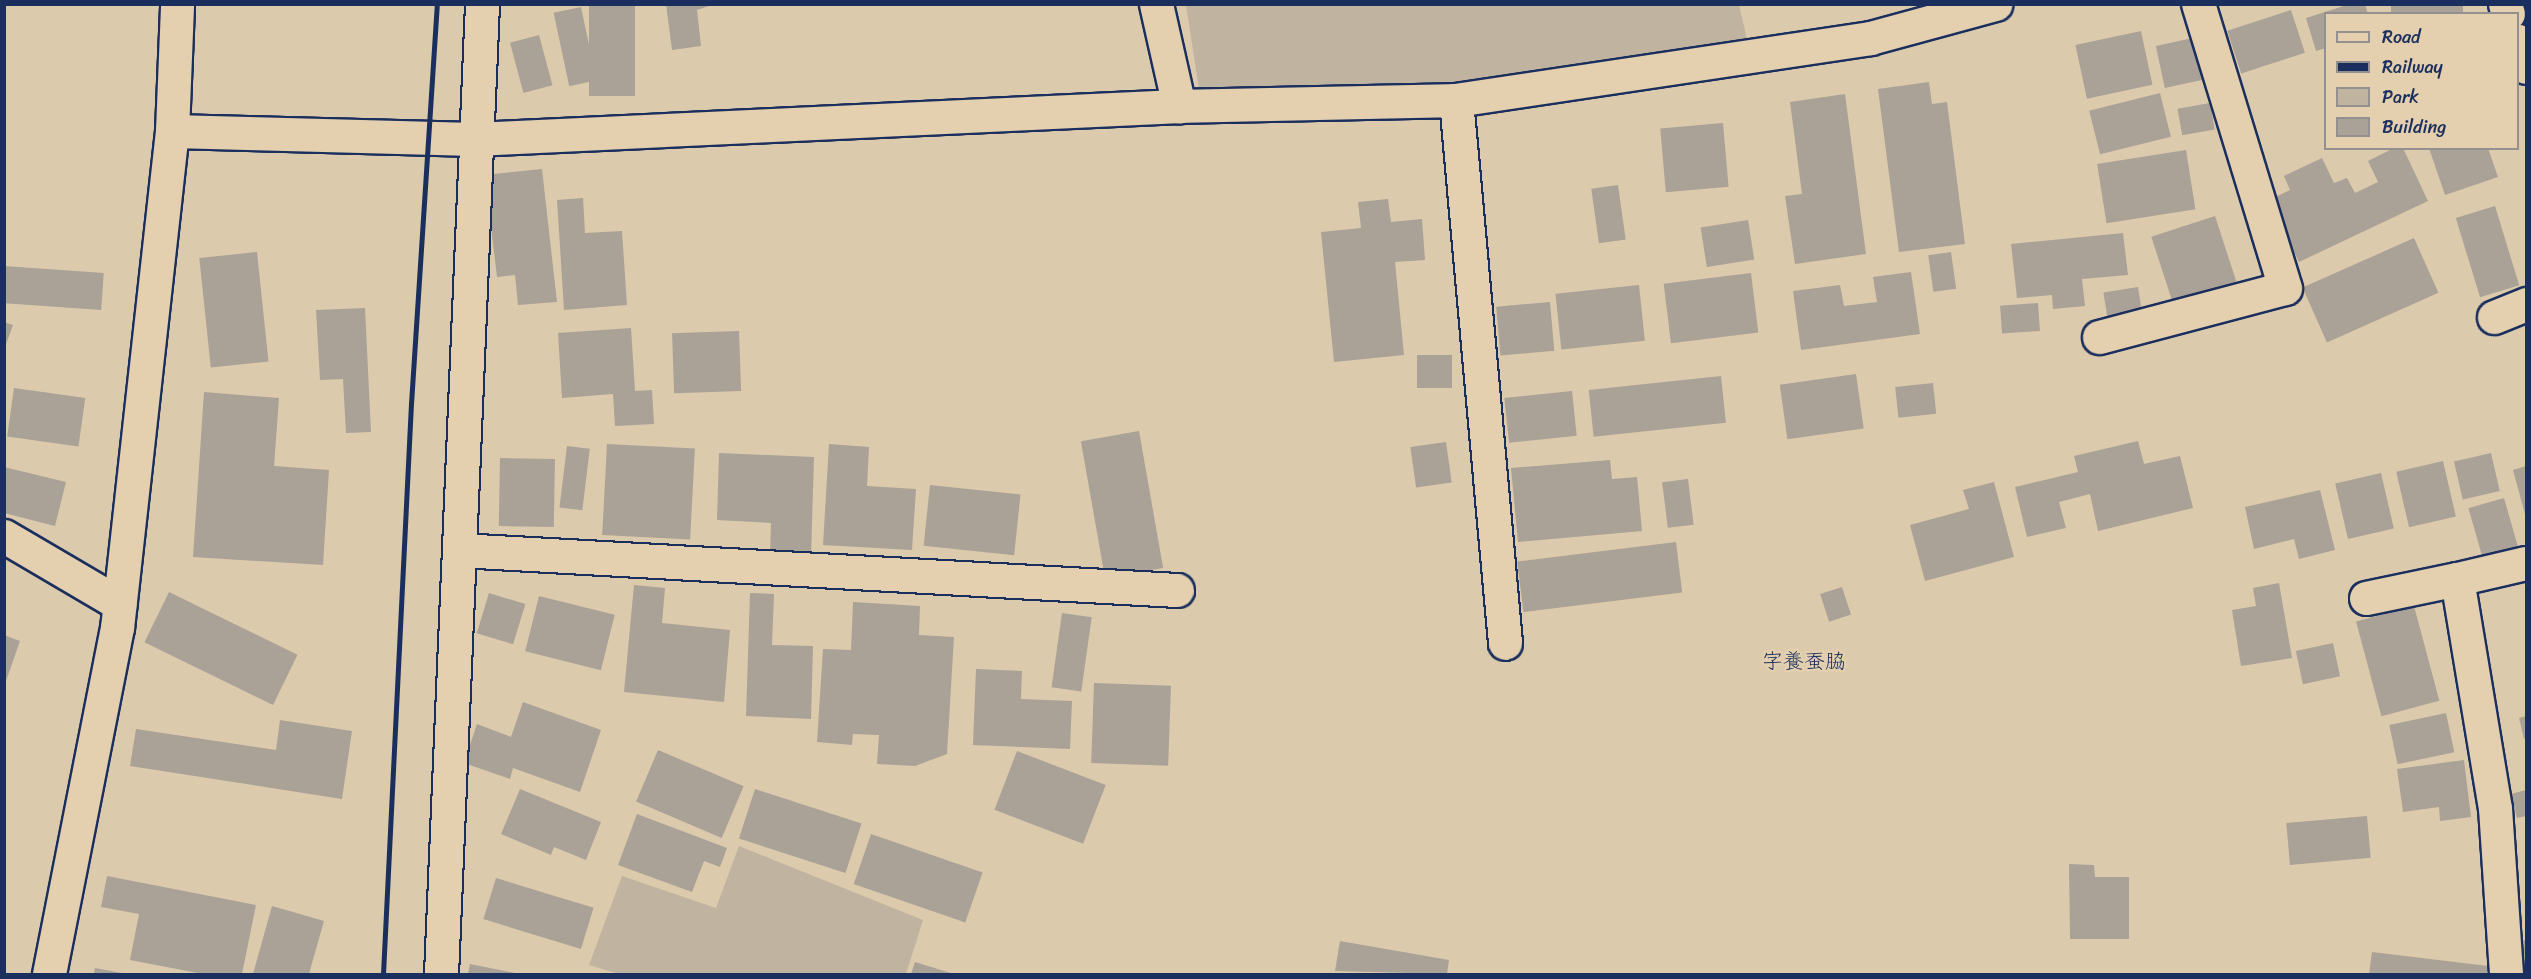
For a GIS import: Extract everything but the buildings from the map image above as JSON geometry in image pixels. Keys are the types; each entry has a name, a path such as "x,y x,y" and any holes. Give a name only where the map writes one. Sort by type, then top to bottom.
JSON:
{"street":[{"path":"49,975 120,604 172,131 177,4"},
{"path":"441,975 474,139 482,4"},
{"path":"1156,4 1179,106"},
{"path":"172,131 474,139 1179,106 1456,100 1870,38 1995,4"},
{"path":"2099,337 2285,288 2198,4"},
{"path":"2519,47 2526,67"},
{"path":"1456,100 1505,643"},
{"path":"2494,317 2526,304"},
{"path":"4,536 120,604"},
{"path":"459,550 1177,590"},
{"path":"2366,598 2526,563"},
{"path":"2457,579 2495,808 2506,975"}],"green space":[{"path":"1186,5 1739,5 1747,39 1453,89 1199,89"},
{"path":"739,846 923,920 906,974 619,974 589,965 622,876 716,908"}],"railway":[{"path":"383,974 411,404 437,4"}],"district":[{"name":"字養蚕脇","path":"1804,661"}]}
